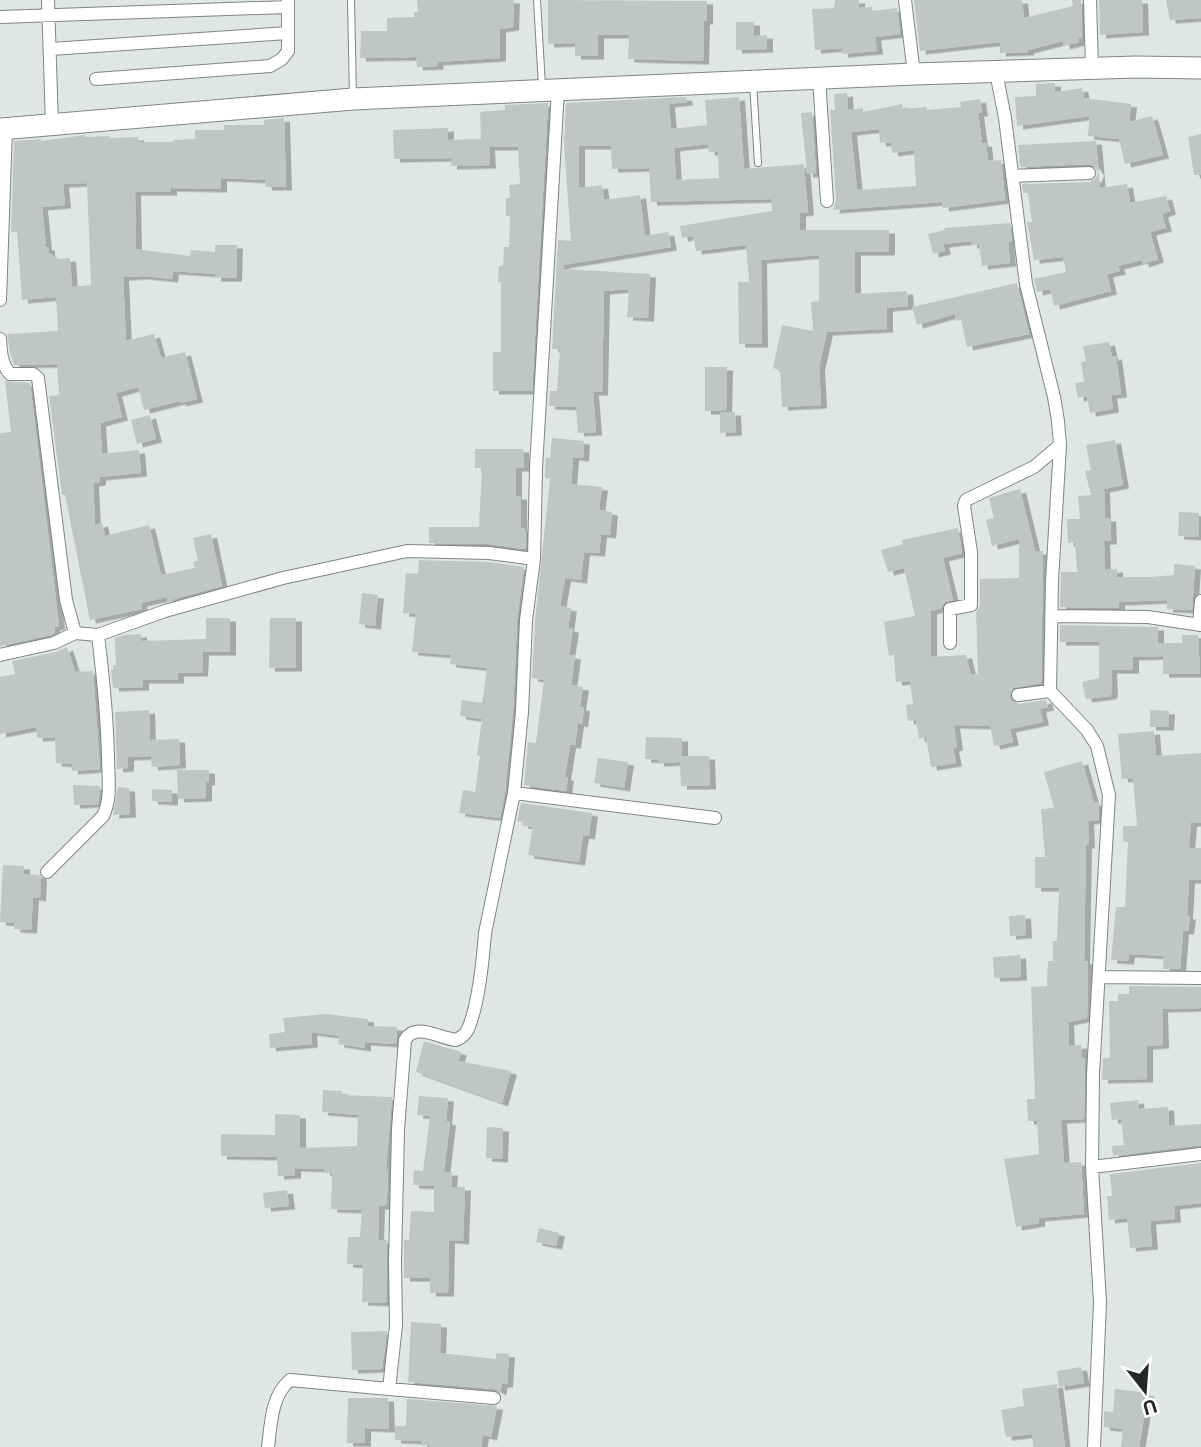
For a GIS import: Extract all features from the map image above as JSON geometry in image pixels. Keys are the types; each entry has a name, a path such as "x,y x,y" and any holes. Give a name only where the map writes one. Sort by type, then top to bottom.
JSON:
{"main road":[{"path":"3,129 352,99 914,74 1201,68"}],"street":[{"path":"48,0 52,126"},
{"path":"905,0 914,74"},
{"path":"1090,0 1092,69"},
{"path":"0,17 288,4 288,51 282,59 270,66 96,79"},
{"path":"51,49 288,33"},
{"path":"996,72 1026,284 1054,397 1060,445 1050,691 1087,730 1097,746 1109,795 1093,1074 1092,1167 1100,1302 1094,1447"},
{"path":"820,78 827,201"},
{"path":"389,1389 396,1325 398,1129 405,1040 408,1034 418,1030 456,1040 463,1037 468,1029 514,793 522,712 526,620 534,559 550,91"},
{"path":"0,300 3,129"},
{"path":"1012,176 1089,173"},
{"path":"0,339 4,367 10,373 33,374 38,378 66,600 75,633"},
{"path":"950,643 950,610 971,605 971,552 964,506 966,500 1034,467 1060,445"},
{"path":"0,655 54,643 75,633 98,635 165,611 283,578 407,551 489,553 534,559"},
{"path":"1051,617 1148,617 1200,625 1201,601"},
{"path":"47,872 103,816 107,808 109,790 106,694 98,635"},
{"path":"1018,695 1050,691"},
{"path":"514,793 715,818"},
{"path":"1099,977 1201,978"},
{"path":"1092,1167 1201,1154"},
{"path":"268,1447 273,1411 279,1393 290,1380 494,1398"}],"lane":[{"path":"351,0 352,99"},
{"path":"537,0 550,91"},
{"path":"753,81 758,163"}],"building":[{"path":"417,0 514,0 513,27 500,29 500,58 437,62 438,66 417,67 416,57 360,58 361,31 387,31 387,18 414,17 414,12 418,12"},
{"path":"548,0 707,1 703,61 628,59 629,35 598,35 598,56 575,56 575,43 548,44"},
{"path":"835,0 859,0 859,8 872,7 872,11 897,8 900,34 875,37 877,51 842,54 842,48 815,50 812,9 834,8"},
{"path":"914,0 1022,0 1024,18 1073,6 1072,0 1081,0 1082,38 1078,38 1079,42 1064,46 1063,41 1028,52 1000,53 1000,42 920,51"},
{"path":"1099,0 1142,0 1143,32 1100,35"},
{"path":"1166,0 1201,0 1201,18 1170,20"},
{"path":"736,22 754,22 754,36 767,35 767,49 736,50"},
{"path":"1055,83 1055,92 1082,88 1084,98 1131,104 1129,122 1152,116 1163,155 1125,164 1119,139 1088,136 1090,116 1017,126 1015,97 1036,96 1036,84"},
{"path":"847,93 848,110 863,108 863,112 902,104 903,109 961,107 960,102 980,99 982,113 978,113 982,143 986,143 988,161 1001,160 1005,200 943,208 942,202 833,210 836,200 830,110 835,110 834,94","holes":["879,129 880,143 891,142 892,153 914,150 916,186 857,190 851,132"]},
{"path":"686,97 687,102 669,104 671,129 707,125 705,100 739,97 744,169 804,164 808,212 800,213 800,230 889,230 889,252 855,252 855,294 907,291 908,306 887,308 887,329 827,332 819,367 821,405 782,407 780,370 773,368 782,325 813,331 811,302 819,301 819,255 761,260 762,344 739,344 738,282 749,282 746,245 696,251 693,236 682,238 680,226 772,211 771,199 651,202 649,168 612,169 611,146 579,146 579,188 602,185 604,200 640,195 645,236 668,232 671,247 563,265 564,269 650,274 648,318 627,317 629,289 604,291 602,392 593,392 596,432 578,433 576,407 549,406 550,391 557,391 560,349 552,349 558,240 571,241 564,145 566,103","holes":["708,144 709,152 718,152 719,178 676,180 674,148"]},
{"path":"548,103 532,391 493,391 493,352 501,352 499,266 503,266 504,247 509,247 510,216 506,216 506,198 510,198 509,185 520,184 518,147 489,147 490,165 451,166 451,158 394,159 393,130 448,128 448,140 481,139 480,112 505,110 505,105"},
{"path":"812,112 816,173 807,174 801,113"},
{"path":"284,118 286,187 266,187 265,180 221,178 221,189 171,188 171,192 135,192 136,249 190,256 191,250 215,252 215,245 237,245 236,278 215,278 215,274 173,271 172,279 123,277 126,341 154,334 161,358 185,352 197,399 144,410 138,387 116,393 122,417 100,423 102,454 139,450 141,473 100,477 100,482 93,483 95,525 102,523 105,536 149,525 161,575 195,568 193,562 198,561 193,538 211,534 222,586 167,601 167,597 141,603 142,609 90,620 65,495 62,495 49,396 59,395 57,364 14,365 7,334 58,331 56,297 22,300 17,232 11,232 14,141 41,141 85,135 138,137 138,142 173,142 195,139 195,130 224,130 224,125 264,125 264,120","holes":["87,183 91,285 72,287 70,258 57,259 49,253 49,247 46,247 42,207 65,205 63,184"]},
{"path":"1201,134 1201,175 1194,175 1188,137"},
{"path":"1096,141 1100,188 1127,184 1130,203 1166,196 1170,211 1162,214 1166,228 1150,232 1158,259 1143,264 1142,260 1118,266 1120,271 1107,274 1111,291 1054,306 1050,289 1037,292 1034,279 1066,272 1063,257 1034,260 1027,222 1032,222 1028,193 1023,193 1022,184 1090,182 1096,178 1098,172 1089,164 1020,167 1018,145"},
{"path":"1010,223 1010,263 982,266 979,244 971,245 971,241 943,244 945,251 933,254 928,234 945,230 944,228"},
{"path":"1017,283 1029,334 967,347 961,320 956,321 955,314 917,325 912,307"},
{"path":"1109,342 1112,357 1116,356 1121,394 1111,395 1113,409 1090,413 1087,396 1078,398 1075,383 1084,382 1081,362 1086,361 1083,346"},
{"path":"705,367 727,367 726,411 705,411"},
{"path":"5,381 30,383 59,626 54,627 55,633 51,635 0,646 0,433 11,432"},
{"path":"720,412 735,412 736,432 720,433"},
{"path":"150,415 156,439 137,444 131,420"},
{"path":"552,438 584,441 583,458 573,457 571,484 602,487 599,510 612,512 610,535 601,534 599,553 584,552 581,580 565,578 560,606 571,608 568,628 573,629 569,655 575,656 571,685 583,687 580,707 584,708 582,724 578,723 575,745 570,745 565,777 568,777 566,791 524,785 528,742 536,743 544,680 532,678 535,621 550,479 545,478 546,457 550,458"},
{"path":"1115,440 1123,485 1104,489 1105,518 1110,518 1111,541 1104,541 1105,570 1117,569 1117,577 1151,577 1174,575 1174,564 1195,566 1192,610 1167,609 1167,600 1119,602 1119,608 1060,607 1061,572 1077,572 1075,542 1068,543 1067,519 1080,519 1078,496 1091,495 1085,471 1091,470 1086,445"},
{"path":"475,449 523,449 524,468 516,468 516,496 521,496 521,528 526,532 525,549 489,544 429,543 429,527 479,527 482,468 475,468"},
{"path":"1020,489 1035,551 1043,551 1041,683 1013,688 1009,697 1018,704 1046,700 1048,707 1040,709 1043,722 1010,729 1013,742 994,746 990,726 954,725 957,747 953,748 956,763 931,767 926,737 919,739 916,720 908,721 906,705 913,704 910,681 896,682 894,655 889,656 884,622 915,616 904,568 888,572 881,550 903,544 902,540 958,528 962,553 943,558 953,600 931,611 931,657 966,655 971,675 978,674 976,612 980,606 980,579 1019,578 1019,539 992,546 986,520 994,518 989,498"},
{"path":"1179,512 1199,513 1198,537 1178,536"},
{"path":"419,560 488,562 524,567 517,620 513,711 500,818 459,813 463,790 475,792 482,719 460,716 462,700 482,703 487,668 450,664 451,655 412,652 416,614 403,613 406,573 418,574"},
{"path":"362,593 378,595 375,626 359,624"},
{"path":"206,618 230,618 230,652 203,652 202,673 178,673 178,680 143,680 143,687 113,688 111,670 113,665 116,665 115,638 141,634 141,641 206,639"},
{"path":"270,618 296,618 296,668 269,668"},
{"path":"1060,625 1158,627 1158,643 1182,643 1182,635 1198,635 1200,674 1163,674 1163,656 1133,657 1133,670 1111,670 1110,696 1086,699 1082,682 1099,678 1099,642 1060,642"},
{"path":"67,647 75,672 93,671 100,769 72,771 72,764 56,763 55,737 37,738 36,727 0,734 0,677 15,674 12,661 56,652"},
{"path":"149,710 150,740 179,739 180,765 152,767 151,756 128,757 128,768 117,769 115,712"},
{"path":"1150,710 1169,711 1168,727 1150,727"},
{"path":"1154,731 1156,756 1201,753 1201,823 1191,823 1189,848 1201,848 1201,880 1189,880 1187,916 1190,916 1188,931 1183,931 1180,969 1163,969 1164,956 1129,954 1128,961 1111,960 1116,907 1125,907 1128,842 1123,841 1123,826 1137,826 1133,778 1122,779 1118,734"},
{"path":"646,737 682,738 682,756 709,756 710,786 681,786 680,762 658,763 658,760 645,759"},
{"path":"598,758 628,762 624,788 594,783"},
{"path":"1082,761 1094,803 1098,802 1099,810 1099,820 1088,821 1089,845 1086,845 1084,961 1088,961 1087,1018 1068,1022 1069,1046 1081,1045 1082,1058 1085,1058 1084,1119 1061,1120 1064,1163 1081,1162 1084,1214 1039,1218 1039,1223 1016,1227 1004,1159 1039,1154 1037,1121 1028,1121 1027,1099 1035,1099 1031,987 1047,986 1048,961 1053,961 1053,941 1057,941 1059,888 1035,888 1035,857 1045,857 1041,809 1054,808 1044,772"},
{"path":"177,770 209,770 206,798 178,799"},
{"path":"73,785 100,786 98,804 74,805"},
{"path":"118,787 129,788 130,814 113,815"},
{"path":"152,789 172,790 172,802 152,801"},
{"path":"521,803 592,813 589,836 583,835 579,862 528,855 533,827 517,821"},
{"path":"3,865 24,866 24,874 39,875 41,878 40,898 33,897 31,930 14,929 15,923 0,922"},
{"path":"1025,915 1026,935 1010,936 1009,916"},
{"path":"1020,955 1021,977 994,978 993,957"},
{"path":"1129,986 1201,987 1201,1008 1162,1009 1163,1045 1147,1046 1147,1079 1102,1080 1103,1058 1110,1058 1109,1001 1118,1001 1118,994 1129,994"},
{"path":"326,1014 368,1019 368,1026 397,1027 396,1044 365,1042 365,1048 338,1044 339,1036 311,1032 312,1044 270,1048 269,1034 285,1032 283,1018"},
{"path":"424,1041 461,1052 458,1061 511,1071 502,1103 416,1072"},
{"path":"323,1090 342,1091 342,1095 392,1097 386,1206 379,1206 378,1240 387,1240 386,1303 362,1302 363,1265 347,1264 348,1237 360,1237 362,1210 331,1209 332,1173 324,1173 324,1169 295,1168 295,1175 278,1176 277,1157 221,1156 221,1134 275,1135 275,1114 300,1115 300,1148 357,1146 358,1115 322,1112"},
{"path":"419,1096 448,1098 446,1121 450,1122 444,1172 452,1172 451,1187 465,1187 463,1241 449,1240 448,1293 430,1293 430,1278 404,1278 404,1240 409,1240 411,1211 434,1212 434,1186 413,1185 414,1170 423,1171 430,1116 417,1115"},
{"path":"1138,1100 1139,1109 1168,1107 1169,1126 1201,1124 1201,1145 1113,1156 1112,1146 1124,1145 1121,1119 1112,1120 1110,1103"},
{"path":"487,1127 503,1128 502,1159 486,1158"},
{"path":"1201,1163 1201,1203 1174,1206 1175,1219 1150,1221 1152,1246 1130,1248 1127,1218 1109,1220 1107,1196 1112,1196 1110,1174"},
{"path":"287,1190 289,1206 265,1208 263,1193"},
{"path":"539,1228 559,1233 556,1246 536,1242"},
{"path":"411,1322 441,1324 440,1353 496,1359 496,1353 509,1354 507,1384 502,1384 500,1392 495,1389 408,1382"},
{"path":"387,1331 382,1369 352,1370 351,1332"},
{"path":"1081,1367 1084,1383 1059,1387 1057,1371"},
{"path":"1057,1384 1065,1447 1033,1447 1032,1434 1006,1437 1001,1410 1024,1406 1022,1389"},
{"path":"1115,1389 1148,1393 1139,1447 1121,1447 1123,1429 1104,1427 1104,1411 1113,1412"},
{"path":"348,1398 388,1398 389,1429 365,1428 365,1443 347,1443"},
{"path":"407,1399 497,1406 491,1437 483,1435 481,1447 439,1447 421,1445 421,1441 395,1440 395,1426 406,1426"}]}
